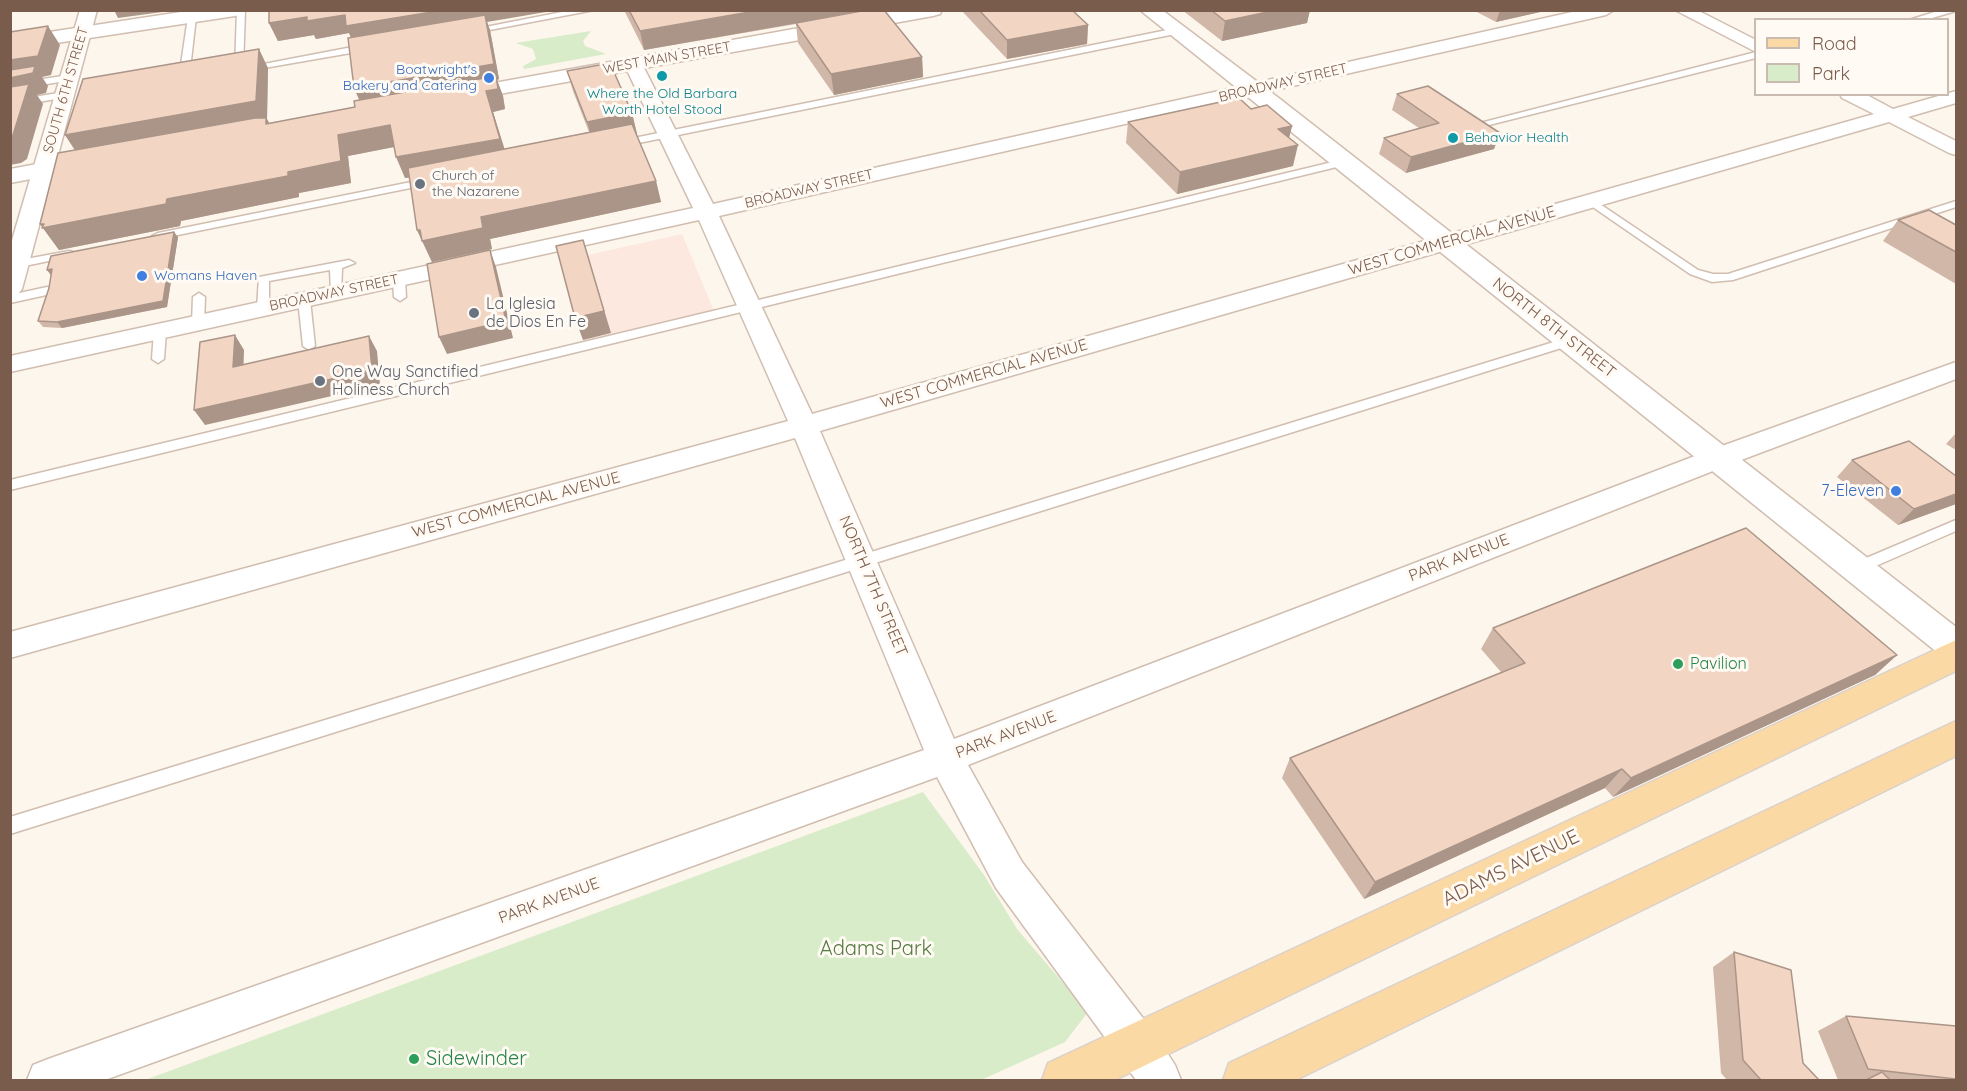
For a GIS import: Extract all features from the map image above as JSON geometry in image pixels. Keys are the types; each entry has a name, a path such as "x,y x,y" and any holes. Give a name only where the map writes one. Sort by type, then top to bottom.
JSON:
{"main road":[{"name":"ADAMS AVENUE","path":"1065,1080 1956,655"},
{"path":"1246,1080 1956,738"}],"street":[{"name":"SOUTH 6TH STREET","path":"10,289 14,266 67,92 89,10"},
{"path":"10,44 235,10"},
{"name":"WEST MAIN STREET","path":"432,100 933,10"},
{"name":"NORTH 8TH STREET","path":"1149,10 1254,89 1956,647"},
{"name":"BROADWAY STREET","path":"10,364 337,293 399,288 706,212 1606,10"},
{"path":"1683,10 1754,46"},
{"name":"NORTH 7TH STREET","path":"633,64 706,212 804,426 945,758 1010,875 1138,1046 1160,1080"},
{"path":"1852,96 1956,149"},
{"name":"WEST COMMERCIAL AVENUE","path":"10,645 804,426 1956,97"},
{"path":"10,176 114,157"},
{"name":"PARK AVENUE","path":"48,1080 945,758 1718,458 1956,370"}],"lane":[{"path":"238,69 241,10"},
{"path":"461,32 590,10"},
{"path":"1920,18 1953,10"},
{"path":"184,78 192,17"},
{"path":"608,146 1177,31"},
{"path":"227,71 379,46"},
{"path":"1485,123 1754,55"},
{"path":"173,80 195,76"},
{"path":"10,87 67,92"},
{"path":"10,104 67,92"},
{"path":"10,485 1345,162"},
{"path":"145,239 444,179"},
{"path":"1591,201 1694,272 1712,278 1729,278 1956,204"},
{"path":"14,266 75,253"},
{"path":"263,309 263,279 343,264 337,293"},
{"path":"10,299 47,291"},
{"path":"198,323 199,297"},
{"path":"304,300 309,346"},
{"path":"158,359 160,331"},
{"path":"10,826 1570,341"},
{"path":"1857,568 1956,525"}],"shaded area":[{"path":"682,234 714,311 584,342 561,261"}],"green space":[{"path":"591,31 583,41 585,46 606,54 524,69 523,66 536,59 533,49 516,43"},
{"name":"Adams Park","path":"923,792 984,875 1017,929 1088,1012 1065,1042 981,1080 145,1080"}],"building":[{"path":"269,10 444,10 346,26 345,15 307,21 307,17 269,23"},
{"path":"629,10 761,10 640,31"},
{"path":"867,10 884,10 922,57 831,74 796,23"},
{"path":"979,10 1072,10 1088,25 1007,40"},
{"path":"1211,10 1277,10 1225,21"},
{"path":"485,15 494,64 354,88 348,38"},
{"path":"48,26 38,56 10,60 10,32"},
{"path":"259,49 256,101 65,135 83,79"},
{"path":"610,63 632,113 587,122 567,71"},
{"path":"35,66 33,73 10,78 10,70"},
{"path":"496,76 498,89 486,91 500,139 396,157 390,125 338,135 341,161 288,172 288,176 167,199 166,204 42,228 44,224 40,224 58,153 255,118 266,118 266,124 355,107 354,101"},
{"path":"29,84 12,138 10,139 10,87"},
{"path":"1428,86 1500,133 1411,157 1384,138 1439,123 1397,94"},
{"path":"1239,98 1251,109 1267,105 1292,126 1278,129 1298,145 1180,172 1128,122"},
{"path":"632,124 656,181 481,217 483,228 422,241 420,230 417,230 408,168"},
{"path":"1929,210 1956,225 1956,252 1898,220"},
{"path":"174,232 163,301 57,322 38,321 49,288 52,269 47,270 51,256"},
{"path":"583,240 604,311 575,318 556,246"},
{"name":"La Iglesia de Dios En Fe","path":"490,250 506,321 439,337 427,264"},
{"path":"235,335 233,367 369,336 372,370 194,410 200,342"},
{"path":"1909,441 1956,476 1956,494 1914,509 1852,460"},
{"path":"1746,528 1897,655 1631,778 1622,769 1375,882 1290,758 1525,663 1493,628"},
{"path":"1734,952 1791,970 1803,1063 1819,1080 1761,1080 1743,1060"},
{"path":"1846,1016 1956,1026 1956,1079 1868,1069"},
{"path":"1882,1072 1890,1080 1866,1080"}],"place":[{"name":"Where the Old Barbara Worth Hotel Stood","path":"662,76"},
{"name":"Boatwright's Bakery and Catering","path":"489,78"},
{"name":"Behavior Health","path":"1453,138"},
{"name":"Church of the Nazarene","path":"420,184"},
{"name":"Womans Haven","path":"142,276"},
{"name":"La Iglesia de Dios En Fe","path":"474,313"},
{"name":"One Way Sanctified Holiness Church","path":"320,381"},
{"name":"7-Eleven","path":"1896,491"},
{"name":"Pavilion","path":"1678,664"},
{"name":"Sidewinder","path":"414,1059"}]}
